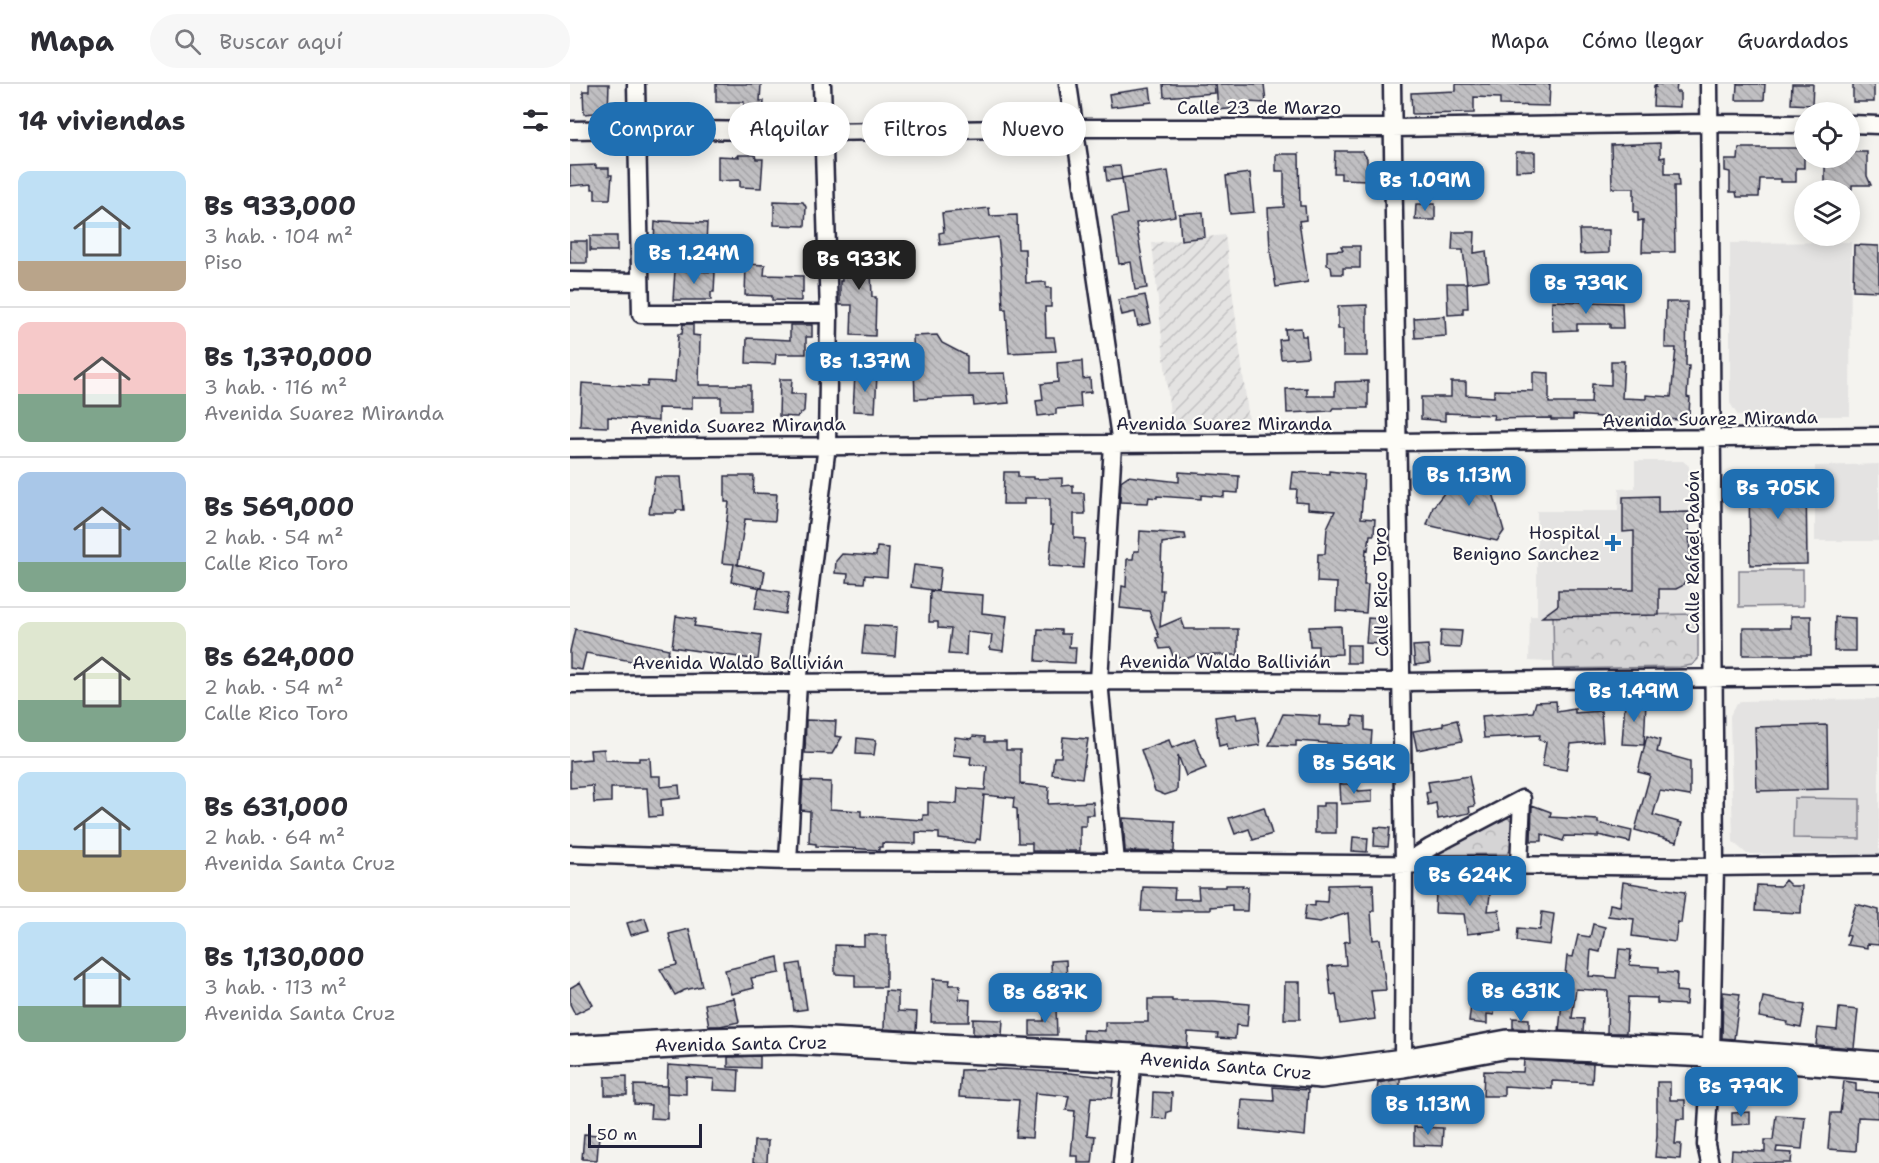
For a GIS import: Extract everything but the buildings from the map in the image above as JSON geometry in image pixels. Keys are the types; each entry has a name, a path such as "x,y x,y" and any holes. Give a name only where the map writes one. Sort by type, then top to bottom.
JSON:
{"main road":[{"name":"Avenida Santa Cruz","path":"570,1050 706,1042 792,1040 1133,1058 1321,1074 1403,1063 1508,1044 1711,1053 1879,1066"}],"street":[{"path":"636,84 636,102"},
{"path":"822,84 823,102"},
{"path":"1068,84 1070,102"},
{"name":"Calle Rico Toro","path":"1392,84 1404,864 1403,1063"},
{"name":"Calle Rafael Pabón","path":"1709,84 1715,867 1711,1053 1706,1145 1710,1163"},
{"name":"Calle 23 de Marzo","path":"1086,128 1794,124"},
{"path":"1860,124 1879,124"},
{"name":"Calle 23 de Marzo","path":"850,132 981,129"},
{"name":"Calle 23 de Marzo","path":"570,130 588,130"},
{"path":"638,156 640,314 829,314"},
{"path":"788,861 798,683 827,445 829,314 825,156"},
{"path":"1078,156 1117,444 1099,681 1116,862"},
{"path":"570,281 640,282"},
{"name":"Avenida Suarez Miranda","path":"570,448 1879,436"},
{"name":"Avenida Waldo Ballivián","path":"570,684 1401,682 1879,676"},
{"path":"1404,864 1431,847 1522,799 1519,866"},
{"path":"570,854 788,861 1879,866"},
{"path":"1122,1163 1133,1058"}],"shaded area":[{"path":"1225,235 1249,421 1171,424 1152,243"},
{"path":"1794,242 1794,246 1851,246 1850,416 1738,416 1730,403 1730,243"},
{"name":"Hospital Benigno Sanchez","path":"1635,461 1683,461 1689,466 1690,614 1553,616 1554,662 1529,661 1530,616 1537,616 1537,511 1618,511 1619,489 1635,488"},
{"path":"1879,464 1879,541 1815,541 1815,466"},
{"path":"1879,699 1879,854 1747,854 1733,842 1730,716 1734,707 1741,701"}],"green space":[{"path":"1739,570 1803,570 1803,606 1739,607"},
{"path":"1698,614 1698,659 1692,665 1554,669 1553,616"},
{"path":"1794,798 1860,799 1860,839 1793,838"},
{"path":"1503,816 1514,821 1513,847 1507,854 1431,855"}],"place":[{"name":"Hospital Benigno Sanchez","path":"1613,543"}]}
